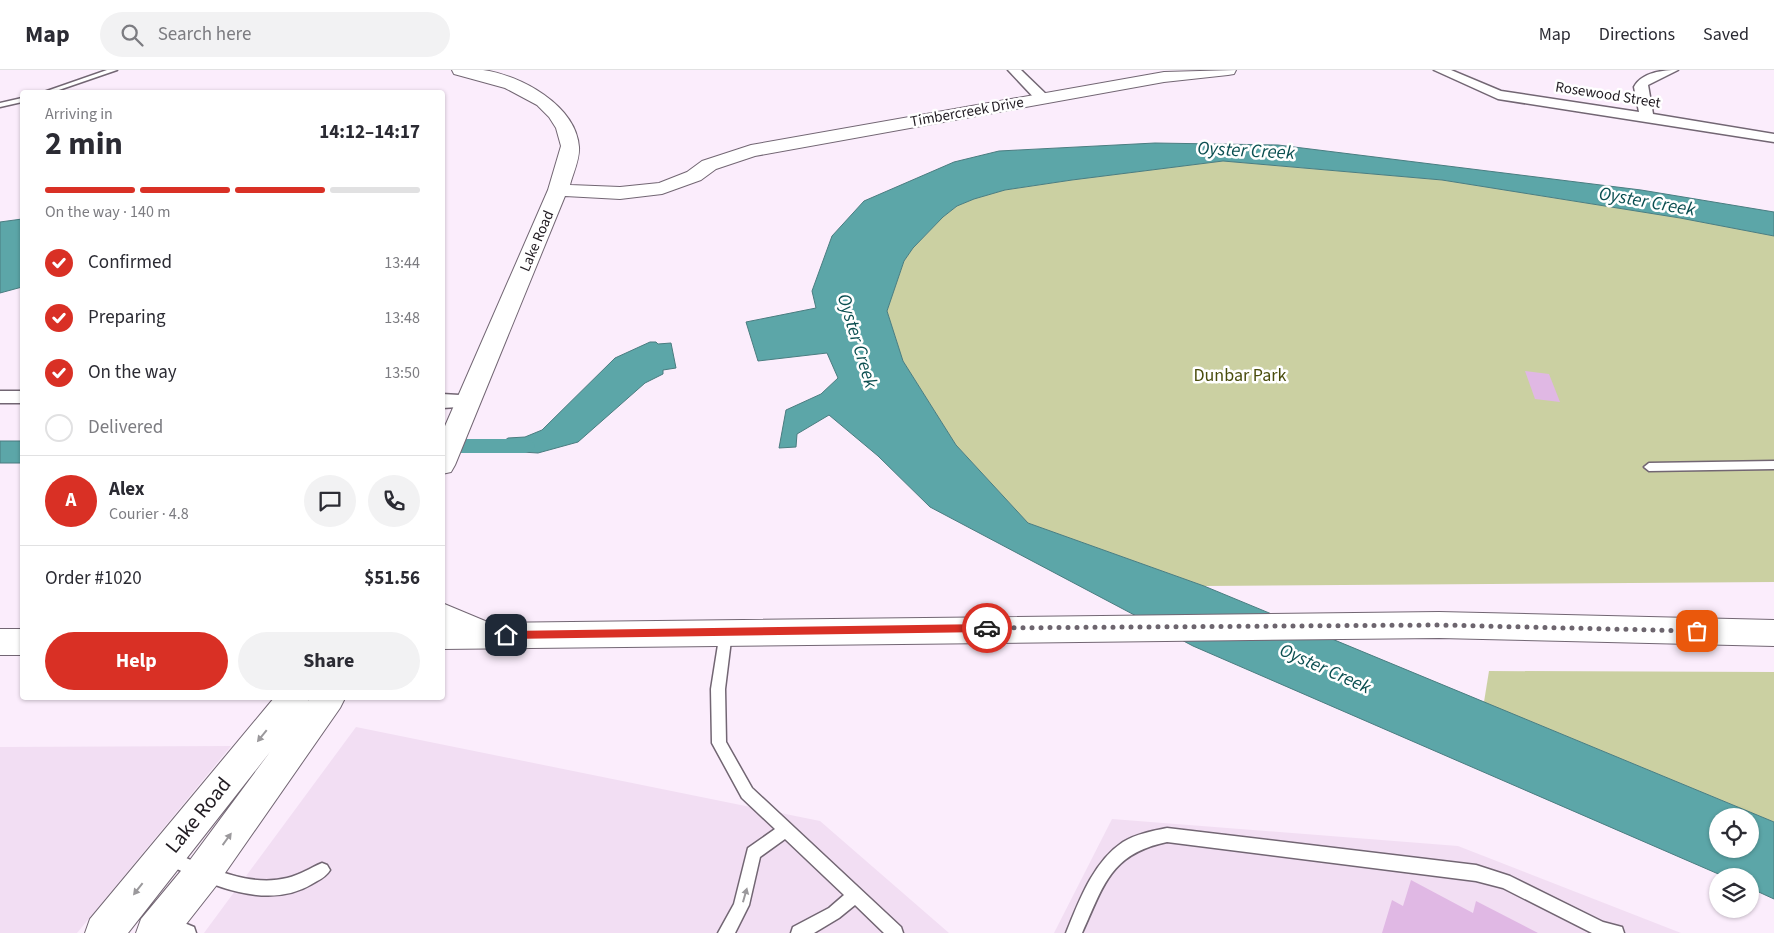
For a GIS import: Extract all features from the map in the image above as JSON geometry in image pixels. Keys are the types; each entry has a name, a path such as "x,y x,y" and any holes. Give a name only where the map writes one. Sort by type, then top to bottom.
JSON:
{"street":[{"name":"Lake Road","path":"445,458 558,190 570,147 561,121 535,96 509,81 460,70"},
{"path":"1014,70 1043,99"},
{"name":"Timbercreek Drive","path":"558,190 620,193 662,188 694,176 709,166 751,150 1164,77 1228,70"},
{"name":"Rosewood Street","path":"1440,70 1498,95 1774,138"},
{"path":"1647,117 1641,87 1643,83 1672,70"},
{"path":"0,397 20,397"},
{"path":"445,402 467,409"},
{"path":"445,616 486,635"},
{"path":"445,636 929,629 1439,625 1774,633"},
{"path":"0,642 20,642"},
{"name":"Lake Road","path":"104,933 290,700"},
{"name":"Lake Road","path":"168,930 202,873 328,700"}],"lane":[{"path":"54,90 114,70"},
{"path":"0,105 20,100"},
{"path":"1649,467 1774,465"},
{"path":"726,632 718,689 719,743 747,793 895,933"},
{"path":"726,933 733,924 745,896 753,853 786,830"},
{"path":"1074,933 1106,868 1116,854 1131,843 1148,837 1166,835 1476,873 1505,881 1601,929 1616,933"},
{"path":"165,856 202,873 258,888 275,889 308,880 322,870"},
{"path":"799,933 834,913 855,894"}],"shaded area":[{"path":"356,727 820,821 949,933 204,933"},
{"path":"231,746 77,933 0,933 0,747"},
{"path":"1112,819 1458,846 1681,933 1054,933"}],"green space":[{"name":"Dunbar Park","path":"1223,161 1442,180 1680,218 1774,236 1774,582 1204,586 1028,523 956,445 903,361 887,311 904,261 913,248 943,217 957,206 974,199 1005,190"},
{"path":"1489,671 1774,672 1774,822 1759,816 1759,808 1740,808 1484,702"}],"water":[{"name":"Oyster Creek","path":"1155,143 1278,145 1641,190 1774,212 1774,236 1680,218 1442,180 1223,161 1005,190 957,206 943,217 913,248 904,261 887,311 903,361 956,445 1028,523 1204,586 1740,808 1709,808 1709,858 1759,858 1759,816 1774,822 1774,899 1759,892 1759,868 1709,868 1709,870 1193,646 930,507 878,456 829,415 797,434 796,447 779,448 786,410 821,394 838,378 827,353 758,361 746,322 816,308 812,291 832,236 864,201 954,162 999,151"},
{"path":"20,219 20,288 0,293 0,222"},
{"path":"650,342 658,344 671,343 676,368 663,370 663,374 645,383 578,442 538,453 505,451 497,446 508,438 525,437 542,430 615,358"},
{"path":"0,441 20,441 20,463 0,463"}],"building":[{"path":"1525,371 1549,374 1560,402 1535,399"},
{"path":"1411,880 1473,913 1476,901 1538,933 1382,933 1392,900 1403,906"}],"waterway":[{"path":"445,446 525,446"}],"way so far":[{"path":"987,628 1439,625 1697,631"}],"route":[{"path":"506,635 987,628"}]}
